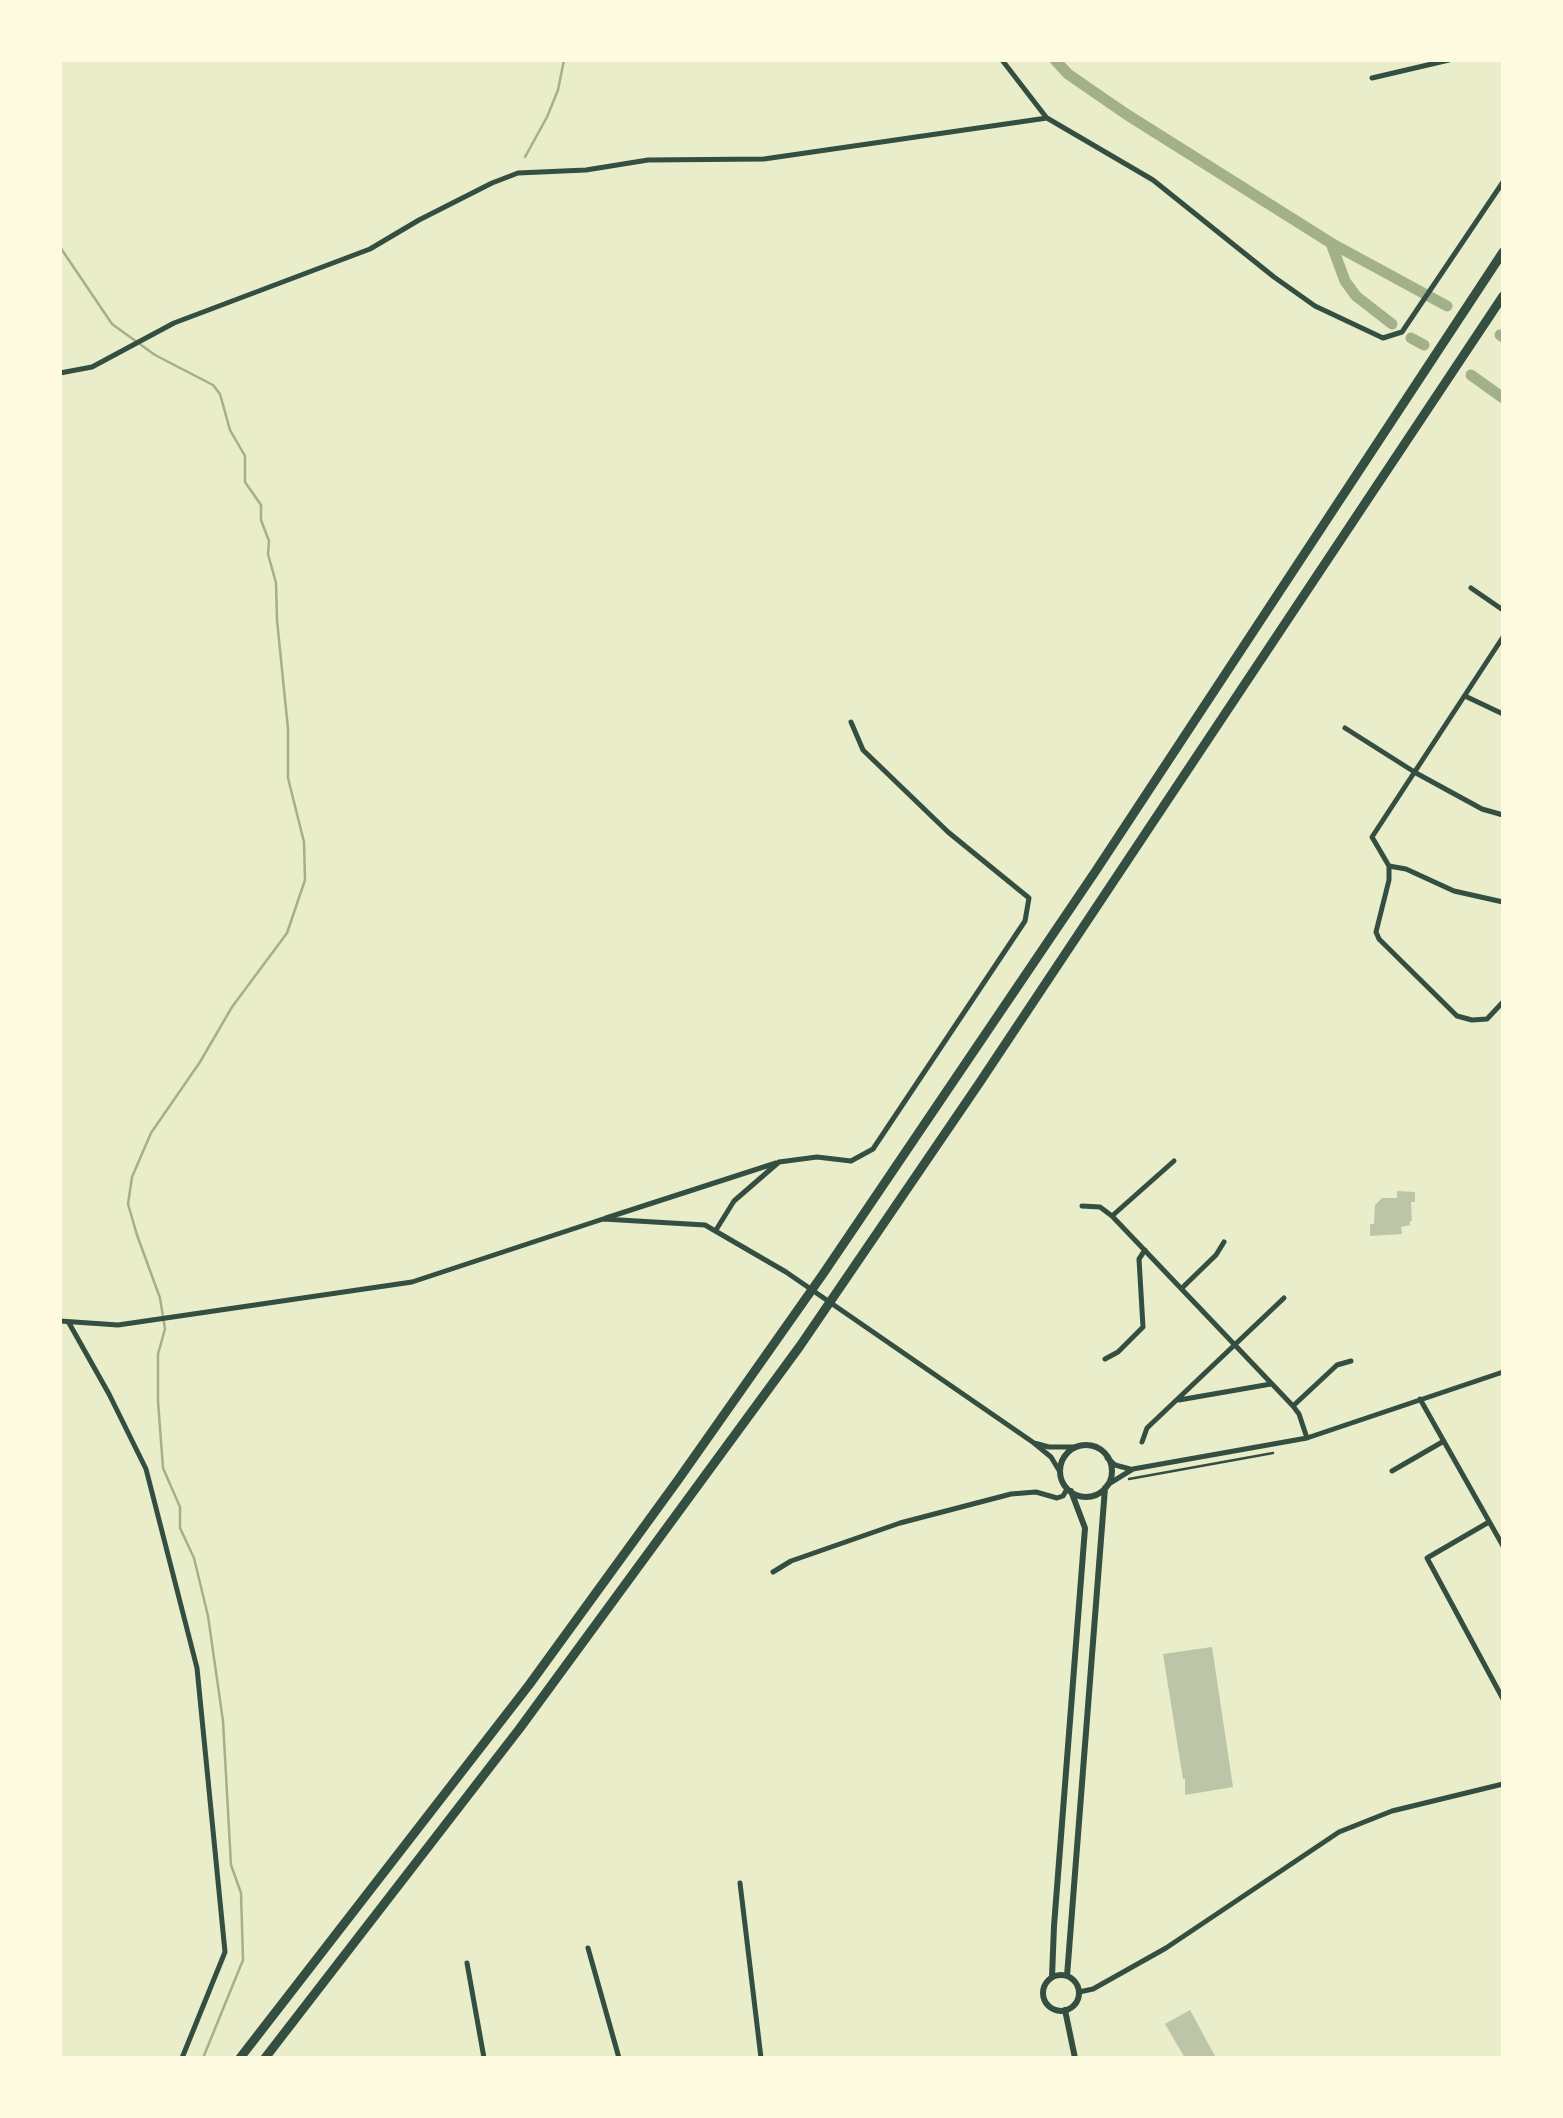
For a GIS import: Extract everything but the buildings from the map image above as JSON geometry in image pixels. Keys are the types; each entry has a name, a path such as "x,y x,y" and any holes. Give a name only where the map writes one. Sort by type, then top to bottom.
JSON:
{"highway":[{"path":"240,2058 529,1684 823,1274 1096,872 1503,252"},
{"path":"265,2058 520,1728 800,1346 1503,296"}],"street":[{"path":"1002,60 1047,118 1153,180 1315,306 1383,338 1402,332 1503,182"},
{"path":"1372,78 1448,60"},
{"path":"60,372 92,367 174,323 370,249 419,220 518,173 586,170 648,160 764,158 1047,118"},
{"path":"1470,588 1503,610"},
{"path":"1503,637 1372,837 1390,866 1376,932 1379,940 1458,1016 1486,1019 1503,1002"},
{"path":"1465,695 1503,714"},
{"path":"60,1322 118,1326 412,1282 779,1162 817,1157 851,1162 873,1149 1025,921 1029,898 948,832 862,750 851,722"},
{"path":"1345,728 1482,810 1503,815"},
{"path":"1390,866 1406,869 1454,891 1503,902"},
{"path":"1112,1216 1174,1161"},
{"path":"715,1231 734,1201 779,1162"},
{"path":"1082,1206 1100,1207 1112,1216 1182,1288 1293,1406 1307,1438"},
{"path":"603,1219 705,1225 786,1272 1034,1442 1051,1457 1060,1472 1085,1528 1052,1977 1044,1986 1043,1997 1049,2007 1060,2011 1076,2004 1079,1992 1075,1982 1067,1976 1052,1977"},
{"path":"1182,1288 1224,1242"},
{"path":"1106,1358 1144,1327 1139,1259 1145,1250"},
{"path":"1142,1442 1147,1428 1284,1298"},
{"path":"70,1323 146,1470 197,1668 224,1952 182,2058"},
{"path":"1293,1406 1337,1365 1351,1361"},
{"path":"1069,1490 1088,1497 1133,1469 1307,1438 1503,1372"},
{"path":"1176,1400 1272,1384"},
{"path":"1420,1399 1503,1546"},
{"path":"1392,1471 1444,1441"},
{"path":"1034,1442 1049,1448 1076,1447"},
{"path":"1060,1472 1065,1454 1082,1445 1103,1452 1112,1471 1106,1486 1067,1976"},
{"path":"1107,1458 1133,1469"},
{"path":"773,1572 791,1561 900,1522 1011,1494 1036,1492 1057,1498 1069,1490"},
{"path":"1489,1522 1427,1558 1503,1698"},
{"path":"1079,1992 1093,1989 1149,1958 1339,1832 1392,1811 1503,1784"},
{"path":"740,1883 761,2058"},
{"path":"588,1948 619,2058"},
{"path":"467,1963 484,2058"},
{"path":"1066,2010 1075,2058"}],"waterway":[{"path":"525,157 558,90 564,60"},
{"path":"1055,60 1068,74 1126,114 1331,243 1447,306"},
{"path":"1331,243 1345,281 1356,296 1392,324"},
{"path":"60,247 112,324 155,355 213,385 220,394 230,430 245,456 245,482 261,505 261,520 269,541 288,729 288,778 304,842 305,880 287,933 232,1007 151,1133 132,1177 128,1204 160,1298 165,1329 158,1354 163,1468 180,1507 180,1528 194,1558 208,1616 223,1721 231,1865 241,1893 243,1960 203,2058"},
{"path":"1411,338 1424,345"},
{"path":"1471,375 1503,398"}]}
